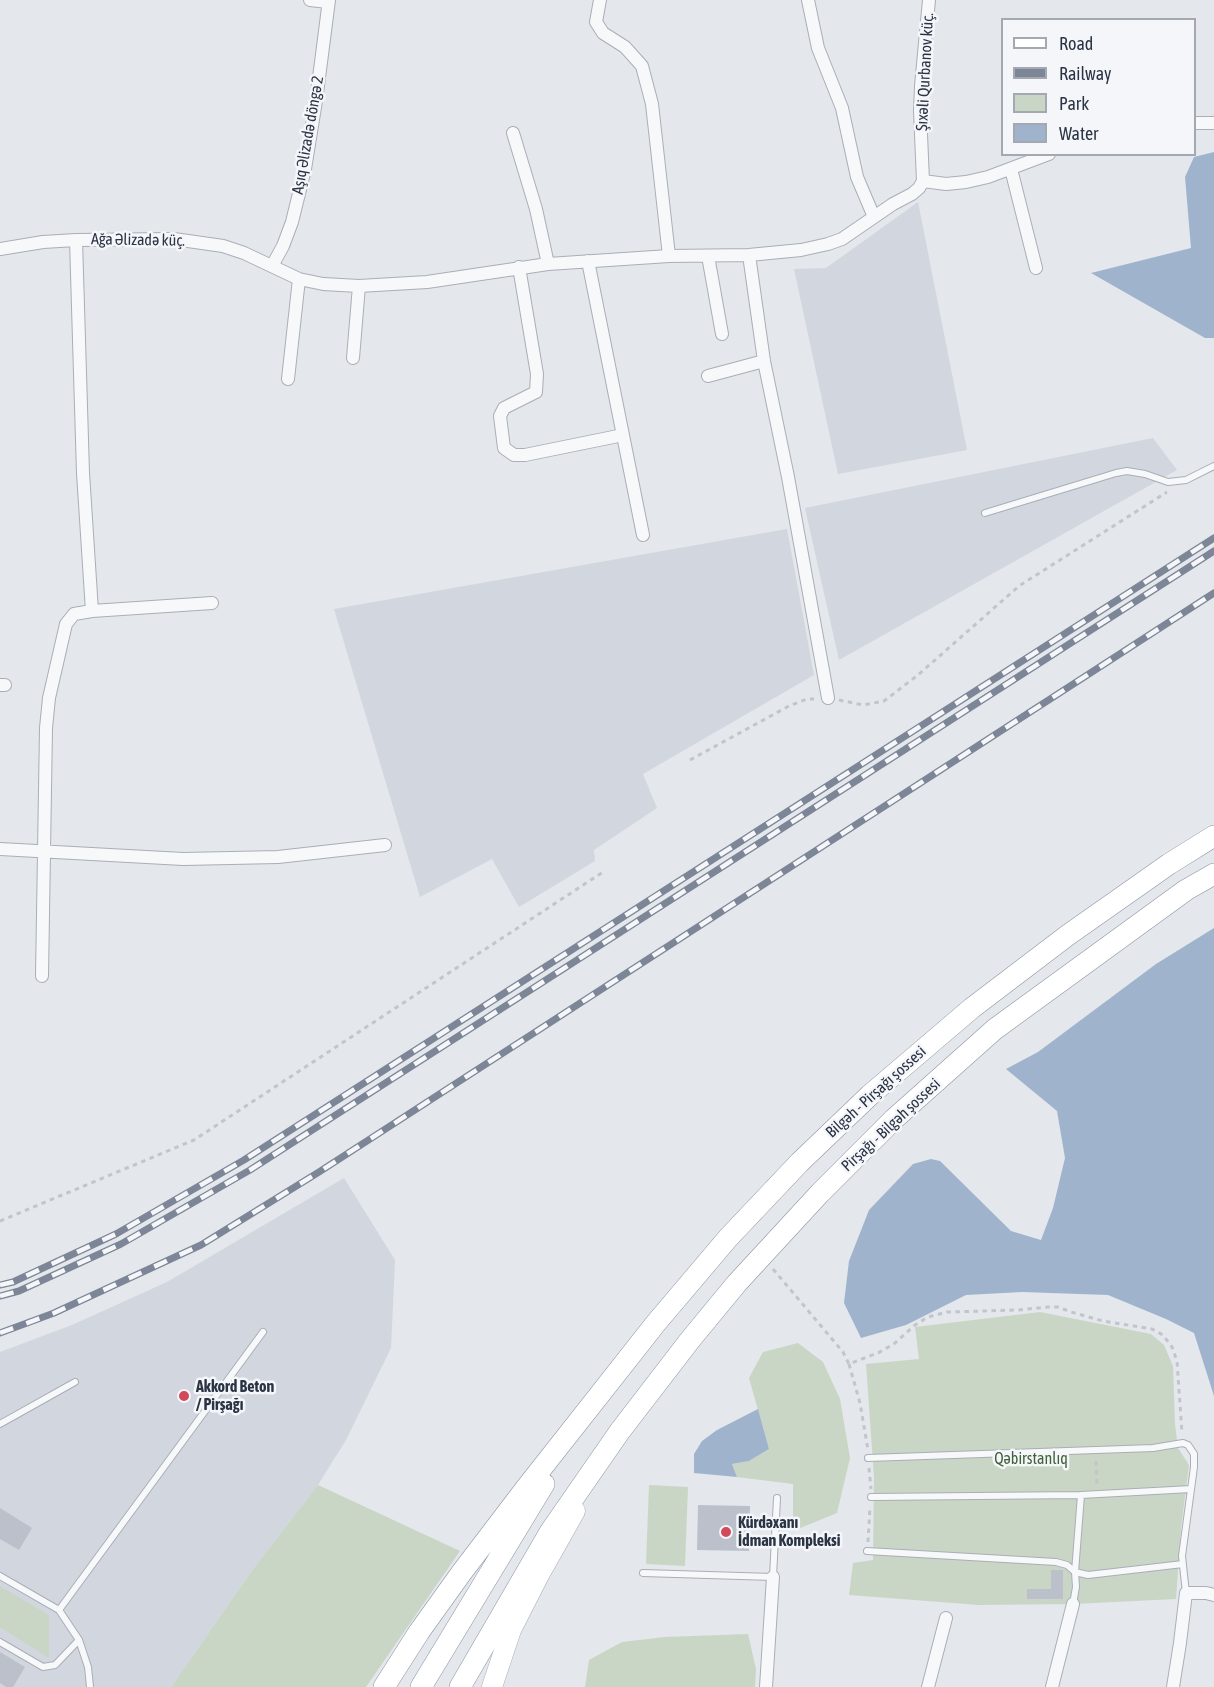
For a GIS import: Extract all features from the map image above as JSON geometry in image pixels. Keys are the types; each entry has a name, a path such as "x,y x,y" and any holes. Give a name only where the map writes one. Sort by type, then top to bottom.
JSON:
{"highway":[{"name":"Bilgəh - Pirşağı şossesi","path":"590,1406 728,1238 800,1162 870,1095 972,1008 1068,935 1169,864 1214,836"},
{"name":"Pirşağı - Bilgəh şossesi","path":"460,1687 549,1532 620,1431 737,1283 820,1193 894,1119 995,1029 1186,890 1214,874"},
{"path":"384,1687 419,1632 462,1572 590,1406"},
{"path":"421,1687 590,1406"}],"main road":[{"path":"492,1687 511,1630 620,1431"}],"street":[{"path":"310,0 328,1"},
{"path":"600,0 596,22 603,33 625,46 642,66 652,104 669,256"},
{"path":"808,0 818,48 842,108 857,177 874,218"},
{"name":"Şıxəli Qurbanov küç.","path":"923,180 920,111 929,0"},
{"name":"Aşıq Əlizadə döngə 2","path":"272,266 292,222 305,169 328,1"},
{"path":"1196,123 1214,123"},
{"path":"513,133 536,209 548,264"},
{"path":"923,180 946,184 966,182 988,177 1044,156"},
{"path":"1011,169 1036,268"},
{"name":"Ağa Əlizadə küç.","path":"0,249 43,242 76,240 153,238 200,241 244,253 299,279 323,284 359,286 427,282 548,264 669,256 749,255 801,250 842,239 893,204 912,194 920,188 923,180"},
{"path":"76,240 83,473 93,611"},
{"path":"749,255 764,361 788,477 828,698"},
{"path":"708,256 722,334"},
{"path":"588,261 643,535"},
{"path":"519,267 537,374 536,392 504,408 500,416 504,448 514,455 525,455 623,435"},
{"path":"288,379 299,279"},
{"path":"353,358 359,286"},
{"path":"708,376 764,361"},
{"path":"42,976 46,728 49,698 66,624 74,614 93,611 212,603"},
{"path":"0,849 207,859 278,857 385,845"},
{"path":"766,1687 773,1577"},
{"path":"1173,1687 1186,1593 1206,1593 1214,1596"},
{"path":"1052,1687 1073,1604"},
{"path":"928,1687 946,1618"}],"lane":[{"path":"985,513 1127,471 1168,482 1186,480 1214,466"},
{"path":"59,1610 263,1332"},
{"path":"0,1424 75,1382"},
{"path":"868,1458 1153,1448 1183,1443 1188,1445 1194,1454 1182,1556 1186,1593"},
{"path":"871,1497 1081,1495 1191,1489"},
{"path":"1073,1604 1081,1495"},
{"path":"643,1573 773,1577 777,1498"},
{"path":"867,1551 1056,1562 1067,1565 1075,1572 1088,1575 1183,1564"},
{"path":"0,1576 59,1610 80,1640 88,1667 90,1687"},
{"path":"0,1642 43,1667 55,1665 80,1640"}],"path":[{"path":"690,760 789,706 807,699 828,698 863,705 884,701 918,675 1019,586 1186,480"},
{"path":"0,1221 194,1140 603,872"},
{"path":"762,1256 843,1352 849,1364 880,1352 928,1317 947,1312 1018,1310 1048,1306 1103,1321 1152,1329 1163,1335 1173,1347 1177,1361 1183,1443"},
{"path":"1096,1450 1097,1494"}],"shaded area":[{"path":"918,202 967,450 838,474 794,269 826,268"},
{"path":"1153,438 1177,470 839,660 805,508"},
{"path":"787,529 814,675 643,774 657,808 594,850 595,861 519,907 492,859 420,897 334,609"},
{"name":"Akkord Beton / Pirşağı","path":"344,1178 395,1260 391,1348 346,1440 318,1485 253,1569 171,1687 0,1687 0,1352 72,1325 167,1282"}],"green space":[{"name":"Qəbirstanlıq","path":"1040,1312 1151,1334 1164,1345 1173,1366 1178,1448 1189,1465 1181,1528 1176,1599 1073,1604 979,1605 849,1595 853,1563 873,1560 874,1477 866,1364 919,1359 915,1327"},
{"path":"798,1343 823,1362 840,1399 850,1458 837,1513 793,1531 793,1484 737,1477 732,1464 749,1461 769,1449 749,1378 763,1352"},
{"path":"318,1485 460,1551 366,1687 171,1687 253,1569"},
{"path":"649,1485 688,1487 685,1566 646,1564"},
{"path":"0,1586 49,1615 49,1658 0,1627"},
{"path":"748,1634 756,1669 755,1687 585,1687 589,1660 622,1642 665,1637"}],"water":[{"path":"1214,152 1214,338 1205,338 1091,273 1191,248 1185,177 1194,157"},
{"path":"1214,928 1214,1396 1194,1333 1108,1295 1022,1292 966,1295 906,1325 861,1338 844,1303 849,1261 869,1210 913,1164 931,1159 940,1161 1011,1231 1041,1240 1053,1208 1065,1158 1057,1111 1006,1069 1038,1052 1156,964"},
{"path":"758,1409 769,1449 749,1461 732,1464 737,1477 694,1473 694,1454 702,1441 717,1430"}],"building":[{"path":"698,1505 750,1506 749,1551 697,1550"},
{"path":"0,1508 32,1528 19,1550 0,1539"},
{"path":"1051,1570 1063,1570 1063,1599 1027,1599 1027,1589 1051,1589"},
{"path":"0,1652 25,1667 13,1687 6,1687 0,1683"}],"railway":[{"path":"0,1285 13,1282 116,1234 244,1160 1214,538"},
{"path":"0,1296 19,1291 121,1244 250,1170 1214,551"},
{"path":"0,1333 54,1313 201,1245 319,1172 1214,593"}],"place":[{"name":"Akkord Beton / Pirşağı","path":"184,1396"},
{"name":"Kürdəxanı İdman Kompleksi","path":"726,1532"}]}
